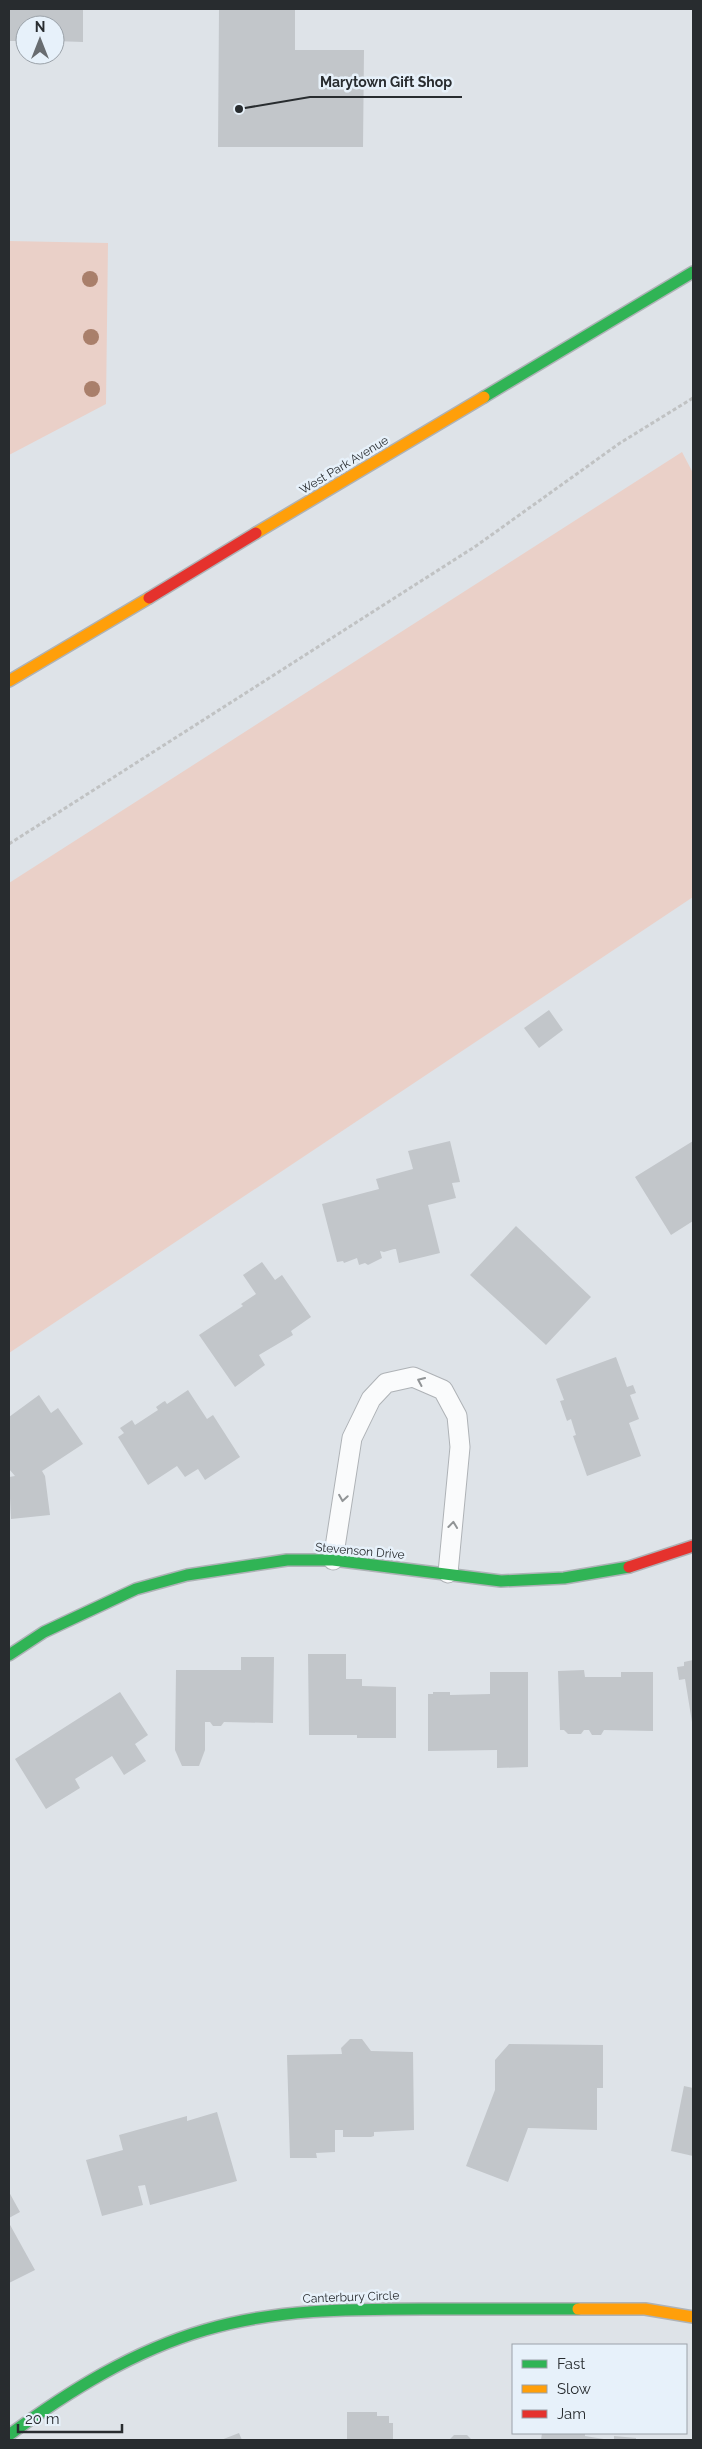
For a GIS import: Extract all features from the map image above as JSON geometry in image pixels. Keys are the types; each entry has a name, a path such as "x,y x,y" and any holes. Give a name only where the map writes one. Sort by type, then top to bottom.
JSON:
{"street":[{"name":"West Park Avenue","path":"9,681 693,272"},
{"name":"Stevenson Drive","path":"9,1656 44,1632 136,1589 196,1574 287,1560 333,1560 500,1581 564,1578 618,1570 693,1546"},
{"name":"Canterbury Circle","path":"9,2435 56,2400 103,2371 162,2345 206,2330 269,2315 323,2309 616,2309 646,2310 693,2317"}],"lane":[{"path":"333,1560 352,1438 371,1399 386,1382 413,1377 443,1390 457,1416 460,1447 448,1573"}],"path":[{"path":"9,844 476,546 620,444 693,398"}],"shaded area":[{"path":"9,241 108,243 106,404 9,455"},
{"path":"682,452 693,473 693,897 9,1353 9,883"}],"building":[{"path":"9,9 83,9 83,42 65,41 65,15 15,15 15,41 9,41"},
{"path":"219,9 295,9 295,50 364,50 363,147 218,147"},
{"path":"549,1010 563,1030 539,1048 524,1028"},
{"path":"450,1141 460,1182 452,1183 456,1198 428,1205 440,1253 399,1263 396,1249 394,1249 384,1252 380,1251 382,1258 368,1265 365,1263 359,1265 357,1258 344,1263 343,1261 337,1262 322,1204 379,1189 376,1179 413,1169 408,1151"},
{"path":"693,1141 693,1221 671,1235 635,1177"},
{"path":"516,1226 591,1297 546,1345 470,1275"},
{"path":"262,1262 275,1280 282,1275 311,1317 291,1331 293,1335 259,1355 265,1365 235,1387 199,1335 243,1306 241,1304 256,1294 243,1275"},
{"path":"616,1357 627,1387 633,1385 636,1393 630,1395 639,1419 629,1423 641,1456 587,1476 573,1436 576,1435 571,1419 567,1421 560,1401 564,1400 556,1379"},
{"path":"188,1390 207,1419 213,1415 240,1457 205,1480 198,1469 185,1477 177,1466 148,1485 118,1437 124,1433 120,1428 132,1420 135,1425 158,1410 156,1407 163,1402 165,1401 167,1404"},
{"path":"39,1395 51,1413 58,1408 83,1444 42,1471 45,1476 50,1515 11,1519 9,1477 15,1476 9,1469 9,1417"},
{"path":"308,1654 346,1654 346,1679 362,1679 362,1686 396,1687 396,1738 357,1738 357,1735 309,1735"},
{"path":"241,1657 274,1657 273,1723 224,1722 221,1726 213,1726 210,1722 205,1722 205,1750 199,1766 182,1766 175,1750 176,1670 241,1670"},
{"path":"693,1660 692,1722 685,1679 679,1680 677,1667 684,1666 684,1662"},
{"path":"584,1670 585,1677 621,1677 621,1672 653,1672 653,1731 604,1730 601,1735 592,1735 589,1730 584,1730 581,1734 568,1734 564,1730 560,1730 558,1671"},
{"path":"490,1672 528,1672 528,1767 497,1768 497,1750 428,1751 428,1694 433,1694 433,1692 450,1692 450,1695 490,1694"},
{"path":"120,1692 148,1735 135,1744 146,1761 124,1775 112,1756 75,1779 80,1788 46,1809 15,1759"},
{"path":"350,2039 362,2039 371,2051 413,2052 414,2130 374,2132 374,2136 371,2137 343,2137 343,2130 335,2130 335,2152 316,2153 317,2158 290,2158 287,2055 342,2054 341,2048"},
{"path":"509,2044 603,2045 603,2088 597,2088 597,2130 528,2128 508,2182 466,2166 495,2090 495,2060"},
{"path":"684,2086 693,2088 693,2156 671,2151"},
{"path":"217,2112 237,2181 150,2205 145,2185 138,2186 143,2205 102,2216 86,2160 123,2150 119,2135 187,2116 187,2121"},
{"path":"9,2192 20,2212 9,2218"},
{"path":"9,2223 35,2270 9,2283"},
{"path":"347,2412 377,2412 377,2416 389,2416 389,2423 393,2423 393,2440 347,2440"},
{"path":"239,2433 242,2440 221,2440"},
{"path":"542,2434 585,2434 585,2436 610,2440 541,2440"},
{"path":"454,2435 467,2435 472,2440 449,2440"},
{"path":"614,2436 636,2438 636,2440 614,2440"}],"traffic: fast":[{"path":"484,397 693,272"},
{"path":"9,1655 44,1632 136,1589 187,1575 287,1560 333,1560 501,1581 564,1578 629,1567"},
{"path":"9,2435 78,2388 127,2361 178,2339 232,2323 286,2314 340,2310 578,2309"}],"traffic: slow":[{"path":"256,533 484,397"},
{"path":"9,681 149,598"},
{"path":"578,2309 645,2309 693,2317"}],"traffic: jam":[{"path":"149,598 256,533"},
{"path":"629,1567 693,1546"}],"place":[{"name":"Marytown Gift Shop","path":"239,109"}]}
